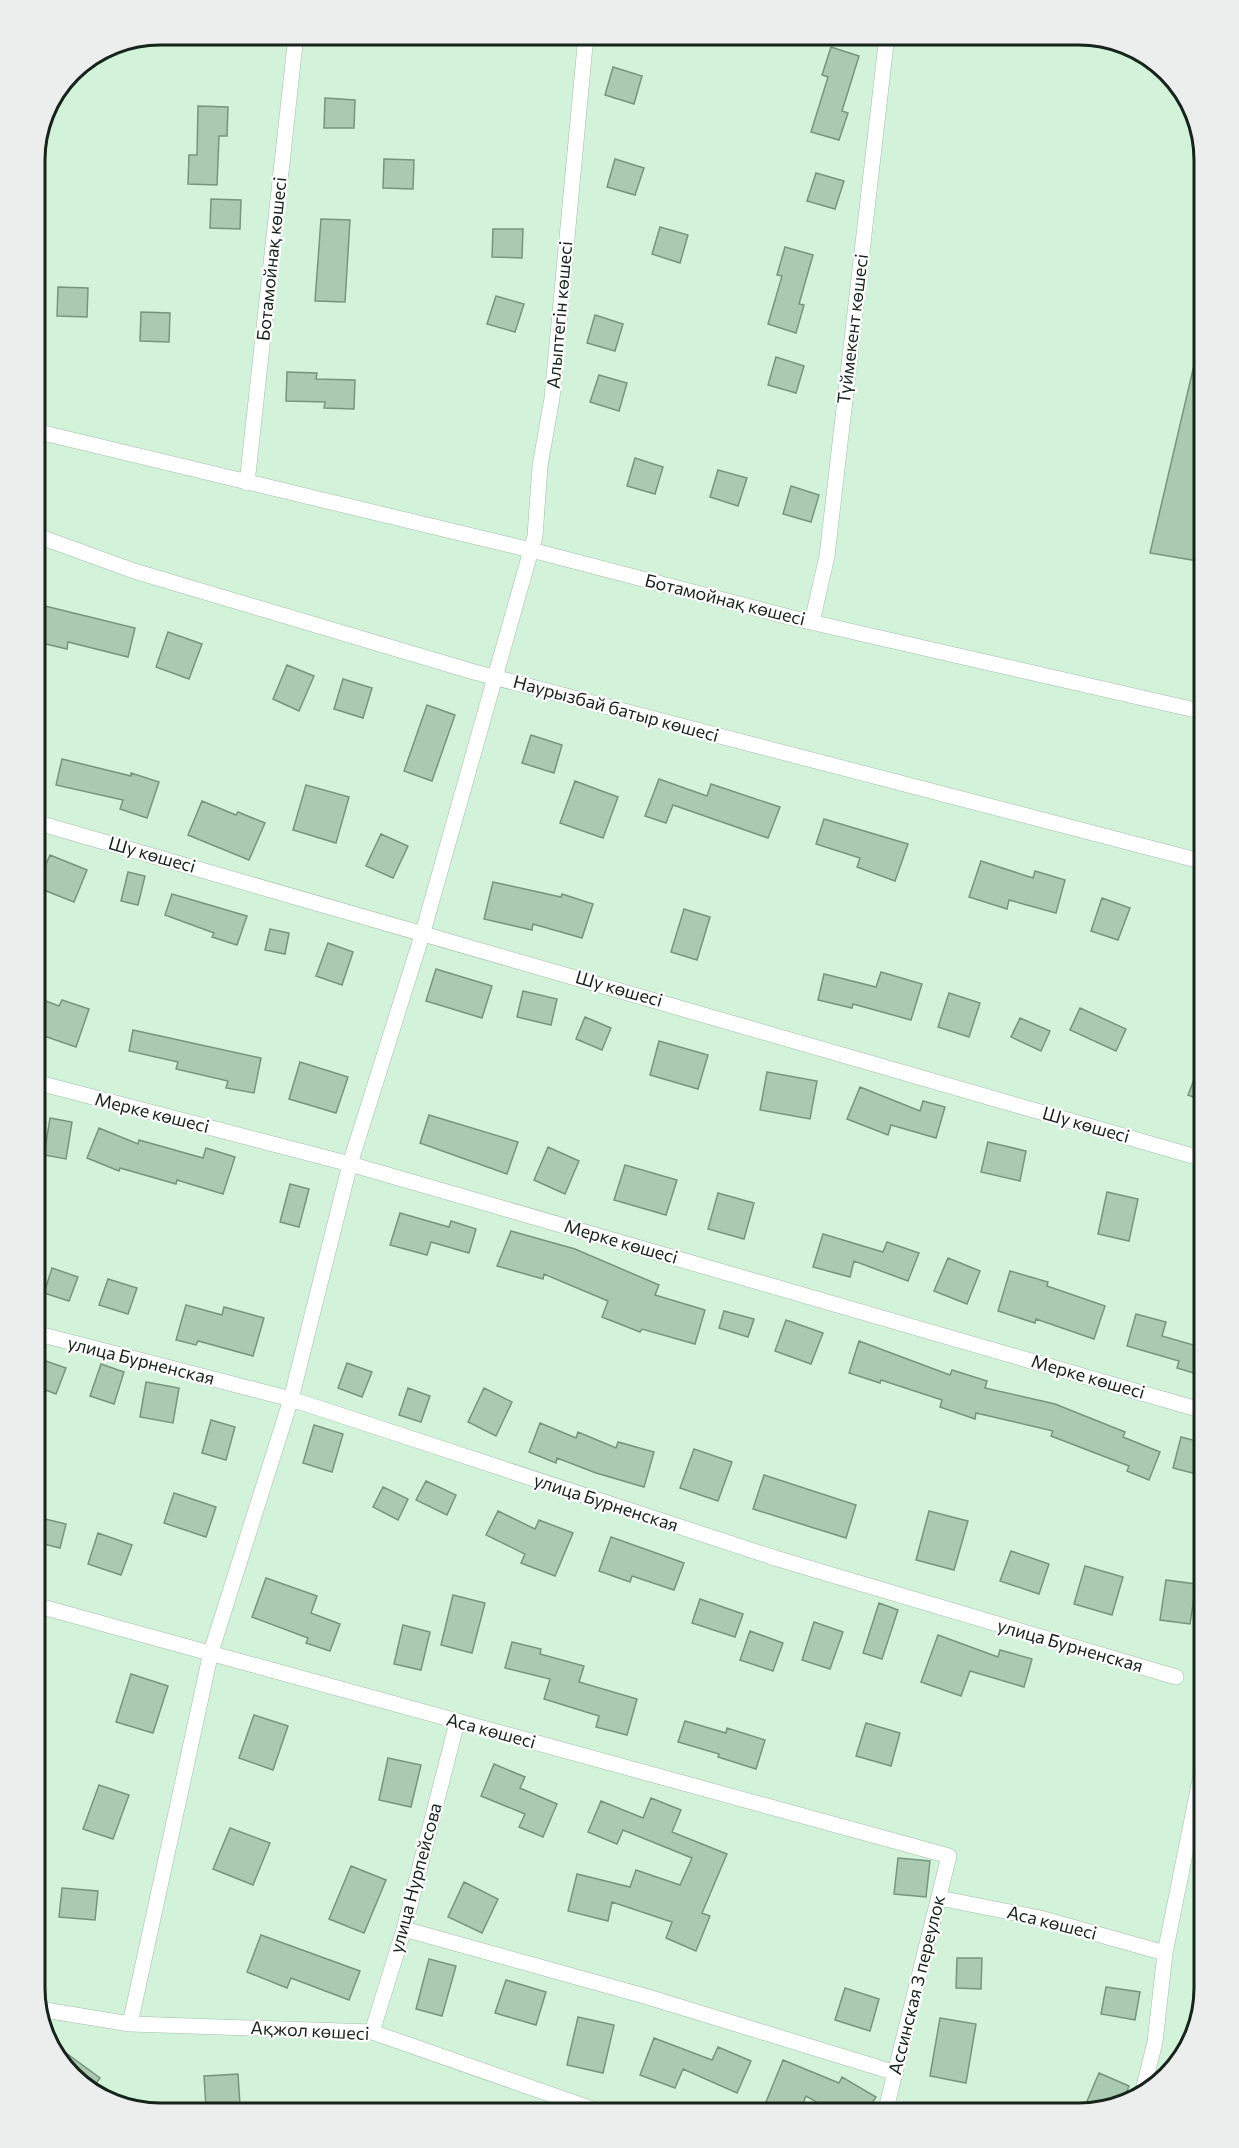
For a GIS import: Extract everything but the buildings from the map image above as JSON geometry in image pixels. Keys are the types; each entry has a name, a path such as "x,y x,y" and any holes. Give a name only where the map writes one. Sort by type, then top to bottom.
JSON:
{"street":[{"name":"Ботамойнақ көшесі","path":"247,483 295,45"},
{"name":"Алыптегін көшесі","path":"130,2024 211,1652 291,1399 351,1164 423,932 536,536 540,466 552,398 585,45"},
{"name":"Түймекент көшесі","path":"812,622 826,556 886,45"},
{"name":"Ботамойнақ көшесі","path":"45,433 531,550 812,622 1194,710"},
{"name":"Наурызбай батыр көшесі","path":"45,539 134,571 495,677 1194,859"},
{"name":"Шу көшесі","path":"45,825 423,932 1194,1156"},
{"name":"Мерке көшесі","path":"45,1085 351,1164 1194,1408"},
{"name":"улица Бурненская","path":"45,1336 291,1399 775,1558 1176,1677"},
{"name":"Аса көшесі","path":"45,1608 211,1652 457,1722 772,1805 949,1856"},
{"name":"улица Нурпейсова","path":"372,2032 404,1929 457,1722"},
{"path":"1145,2082 1155,2043 1165,1953 1194,1809"},
{"name":"Ассинская 3 переулок","path":"888,2103 949,1856"},
{"name":"Аса көшесі","path":"939,1898 1040,1918 1165,1953"},
{"path":"404,1929 648,1997 896,2073"},
{"name":"Ақжол көшесі","path":"47,2010 130,2024 372,2032 575,2103"}]}
